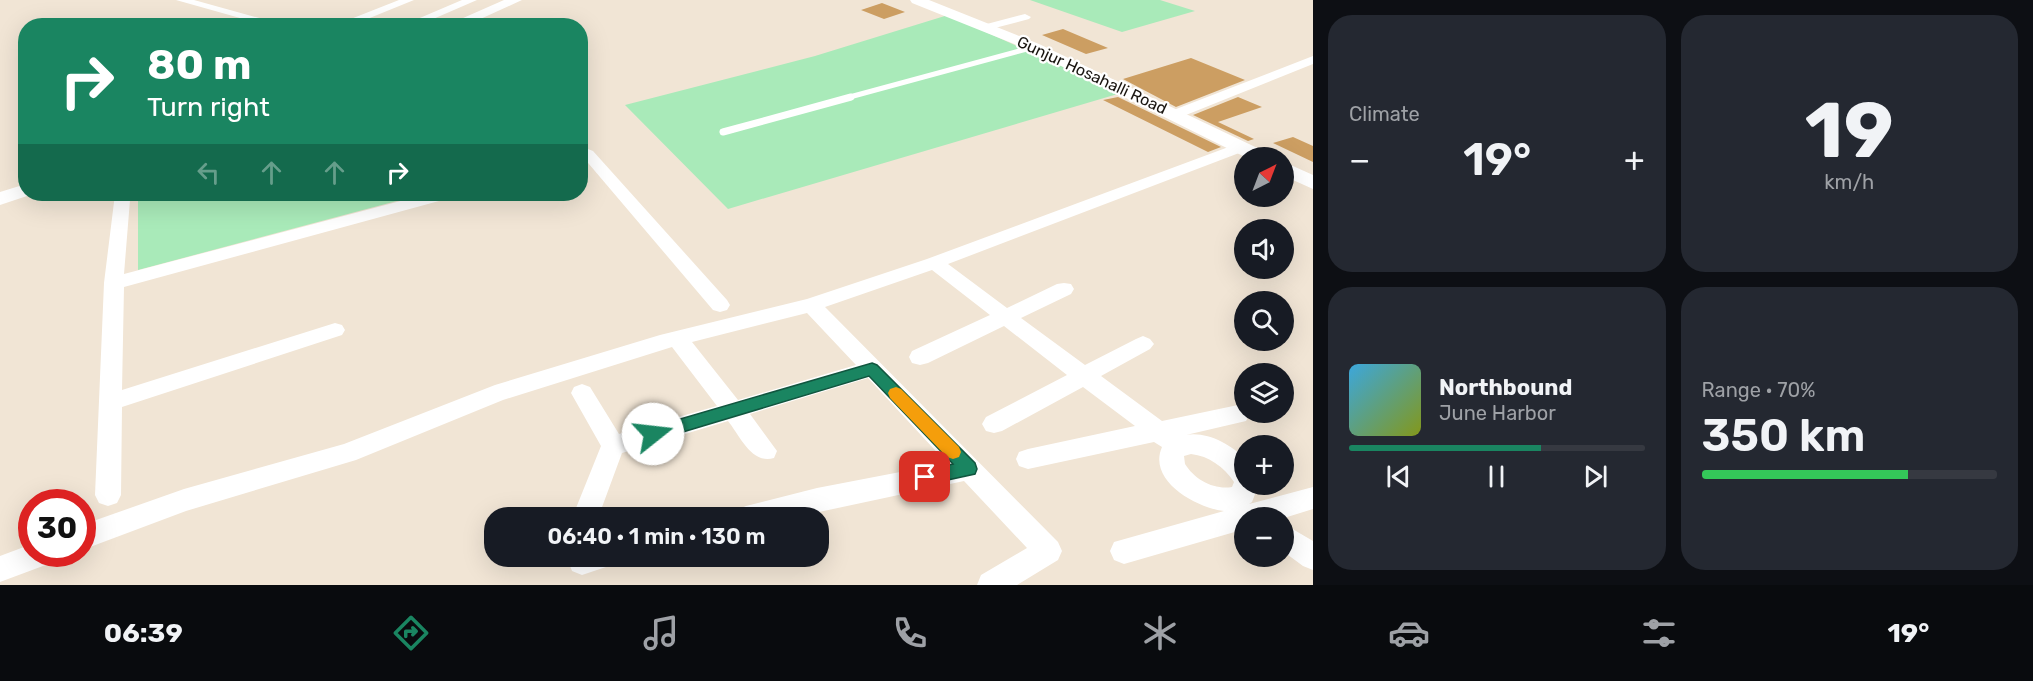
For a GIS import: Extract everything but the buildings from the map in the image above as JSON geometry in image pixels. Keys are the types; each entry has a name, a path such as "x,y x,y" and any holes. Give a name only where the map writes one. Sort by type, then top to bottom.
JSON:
{"street":[{"path":"181,0 253,18"},
{"path":"360,18 409,0"},
{"path":"426,18 472,0"},
{"path":"471,18 515,0"},
{"name":"Gunjur Hosahalli Road","path":"917,0 1034,47 1242,147"},
{"path":"215,8 232,3"},
{"path":"987,27 1025,17"},
{"path":"1176,114 1313,60"},
{"path":"96,533 184,501 347,453 495,394 676,339 811,305 934,263 1234,150"},
{"path":"588,158 720,305"},
{"path":"1294,173 1313,183"},
{"path":"0,199 18,193"},
{"path":"108,495 114,283 122,201"},
{"path":"114,283 418,201"},
{"path":"934,263 1178,446"},
{"path":"920,357 1064,289"},
{"path":"811,305 1048,551 991,585"},
{"path":"111,402 335,330"},
{"path":"676,339 765,451"},
{"path":"994,424 1143,344"},
{"path":"613,446 872,369"},
{"path":"582,393 613,446"},
{"path":"1028,459 1234,415"},
{"path":"1248,499 1233,462 1210,448 1187,444 1178,446 1172,451 1172,466 1187,484 1212,498 1248,499 1313,498"},
{"path":"589,507 613,446"},
{"path":"787,507 969,469"},
{"path":"1124,551 1248,499"},
{"path":"1294,543 1313,557"},
{"path":"0,569 18,562"}],"lane":[{"path":"723,132 1034,47"}],"green space":[{"path":"1030,0 1160,0 1195,11 1122,32"},
{"path":"948,15 1121,93 728,209 625,105 815,56"},
{"path":"138,201 397,201 138,270"}],"slow traffic":[{"path":"896,393 953,452"}],"route":[{"path":"653,434 872,369 969,469 925,477"}]}
